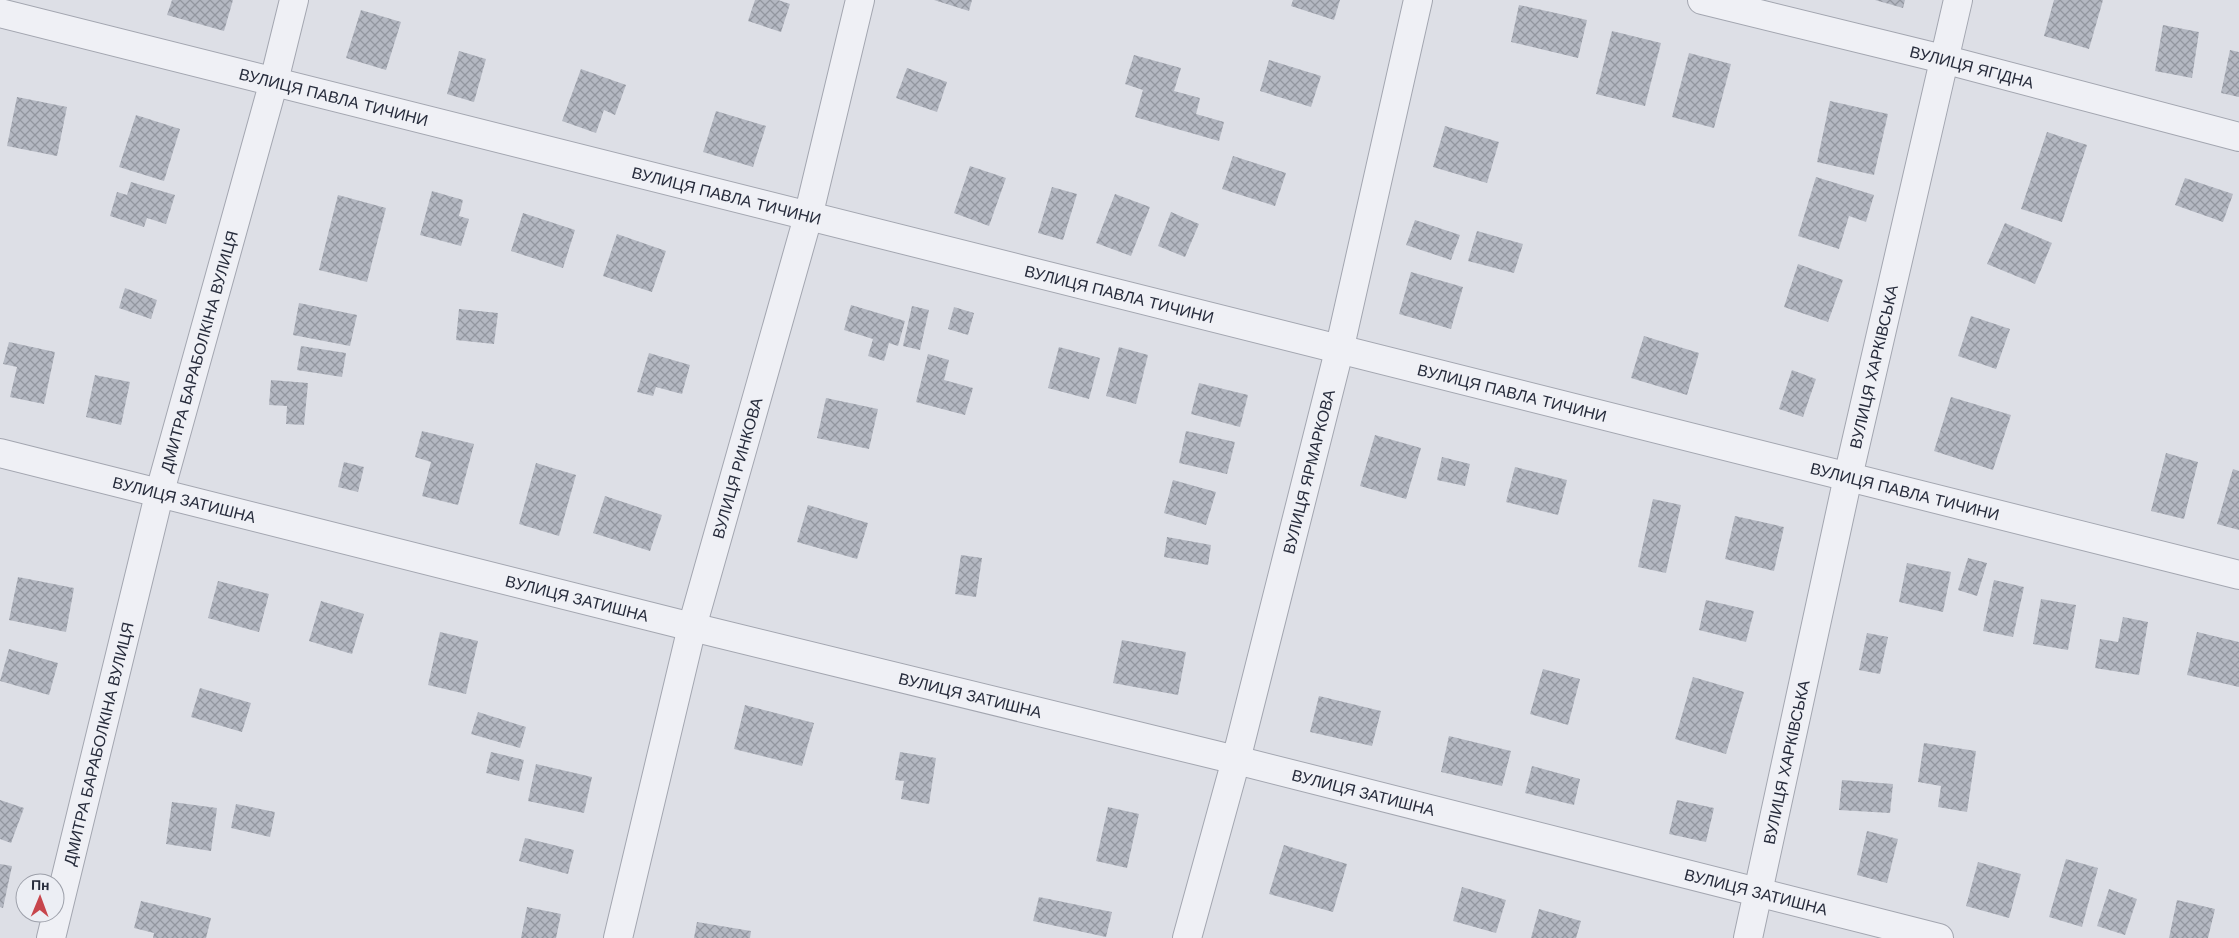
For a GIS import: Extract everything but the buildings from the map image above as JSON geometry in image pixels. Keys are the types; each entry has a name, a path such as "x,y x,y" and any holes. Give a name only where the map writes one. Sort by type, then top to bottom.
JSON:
{"street":[{"name":"ДМИТРА БАРАБОЛКІНА ВУЛИЦЯ","path":"51,938 159,494 274,81 294,0"},
{"name":"ВУЛИЦЯ РИНКОВА","path":"618,938 692,627 808,217 860,0"},
{"name":"ВУЛИЦЯ ЯРМАРКОВА","path":"1187,938 1236,760 1339,351 1418,0"},
{"name":"ВУЛИЦЯ ЯГІДНА","path":"1702,0 1943,59 2239,137"},
{"name":"ВУЛИЦЯ ХАРКІВСЬКА","path":"1748,938 1848,477 1958,0"},
{"name":"ВУЛИЦЯ ПАВЛА ТИЧИНИ","path":"0,13 1339,351 2239,575"},
{"name":"ВУЛИЦЯ ЗАТИШНА","path":"0,454 692,627 1236,760 1939,938"}]}
